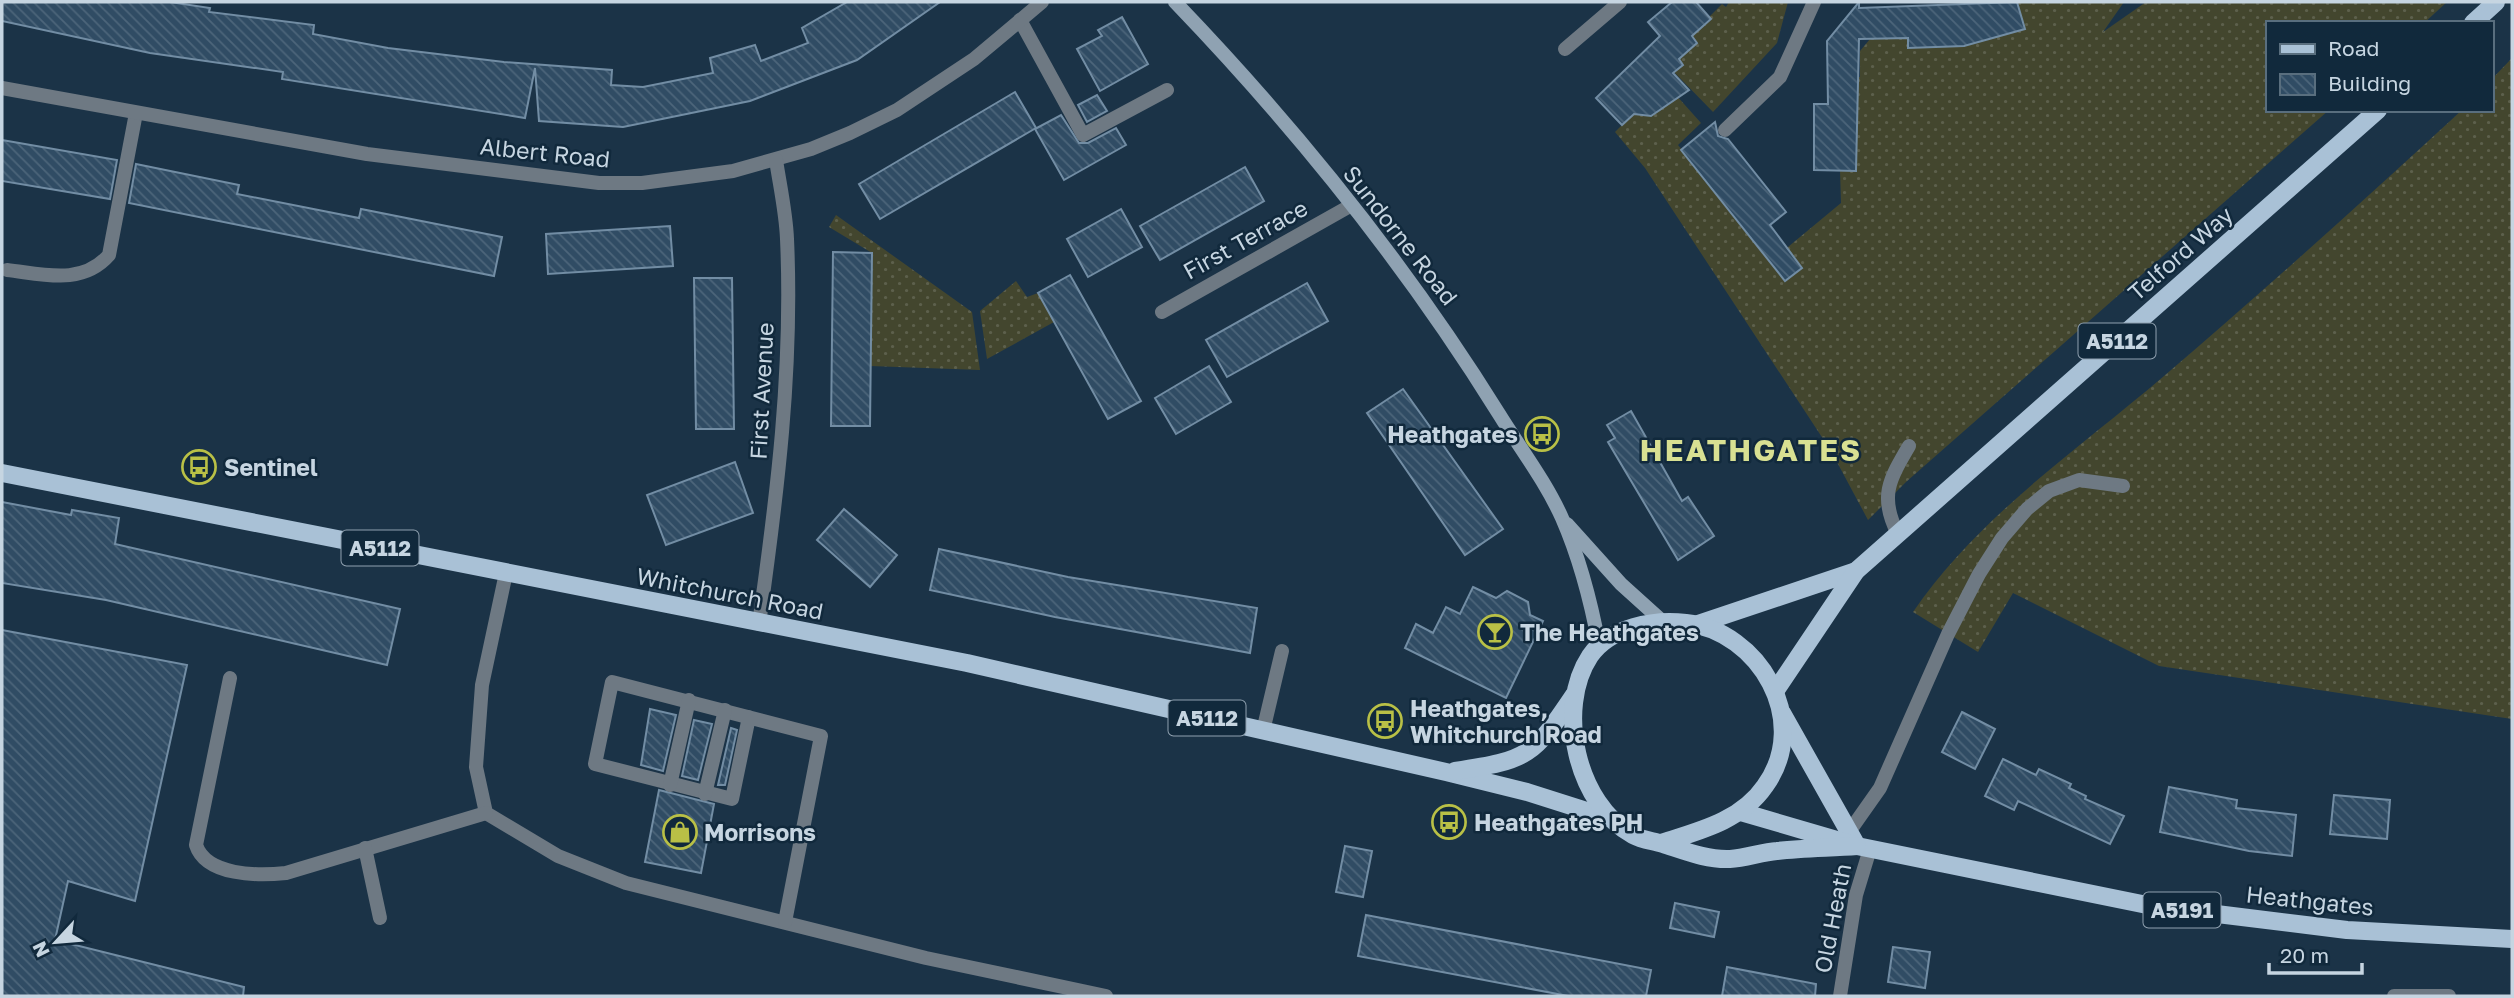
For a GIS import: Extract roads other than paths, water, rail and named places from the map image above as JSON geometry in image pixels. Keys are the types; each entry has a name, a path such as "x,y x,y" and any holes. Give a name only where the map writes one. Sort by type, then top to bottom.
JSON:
{"main road":[{"name":"Sundorne Road","path":"1175,2 1235,65 1402,268 1463,355 1562,517 1621,584 1662,621"},
{"path":"2475,21 2496,2"},
{"name":"Telford Way","path":"1776,690 1856,571 2376,112"},
{"name":"Whitchurch Road","path":"2,473 967,663 1446,772 1527,792 1612,819"},
{"name":"Sundorne Road","path":"1562,517 1590,596 1599,645"},
{"name":"Telford Way","path":"1699,624 1856,571"},
{"name":"A5112","path":"1662,621 1699,624 1746,647 1776,690 1782,713 1780,750 1766,785 1741,811 1708,828 1661,844 1633,835 1612,819 1594,797 1576,750 1576,692 1589,657 1599,645 1633,626 1662,621"},
{"name":"Whitchurch Road","path":"1446,772 1504,764 1541,744 1576,692"},
{"path":"1782,713 1858,842"},
{"name":"Heathgates","path":"1741,811 1858,842 2152,906 2347,930 2512,939"},
{"name":"A5191","path":"1661,844 1701,856 1730,859 1858,842"}],"street":[{"name":"Albert Road","path":"2,88 367,154 599,183 690,178 776,160 811,149 897,110 974,59 1042,2"},
{"path":"1565,49 1620,2"},
{"path":"1725,130 1764,96 1780,77 1814,2"},
{"path":"1020,20 1083,135 1167,90"},
{"path":"8,270 70,277 100,265 109,255 136,113"},
{"name":"First Avenue","path":"759,624 777,499 787,384 787,237 776,160"},
{"name":"First Terrace","path":"1162,312 1350,206"},
{"path":"1898,534 1887,513 1889,480 1909,446"},
{"name":"Old Heath","path":"1840,996 1856,895 1858,842 1948,634 1979,574 2002,538 2027,509 2049,491 2079,480 2123,486"},
{"path":"506,573 482,685 476,768 486,813 558,856 626,883 926,958 1106,996"},
{"path":"1263,731 1282,651"},
{"path":"230,678 196,845 200,856 208,864 260,876 286,873 486,813"},
{"path":"749,717 733,799 595,764 612,682 689,700 821,736 785,922"},
{"path":"670,785 689,700"},
{"path":"705,794 725,710"},
{"path":"365,848 380,918"},
{"path":"2394,996 2449,996"}],"place":[{"name":"Heathgates","path":"1542,434"},
{"name":"Sentinel","path":"199,467"},
{"name":"The Heathgates","path":"1495,632"},
{"name":"Heathgates, Whitchurch Road","path":"1385,721"},
{"name":"Heathgates PH","path":"1449,822"},
{"name":"Morrisons","path":"680,832"}],"district":[{"name":"HEATHGATES","path":"1751,450"}]}
